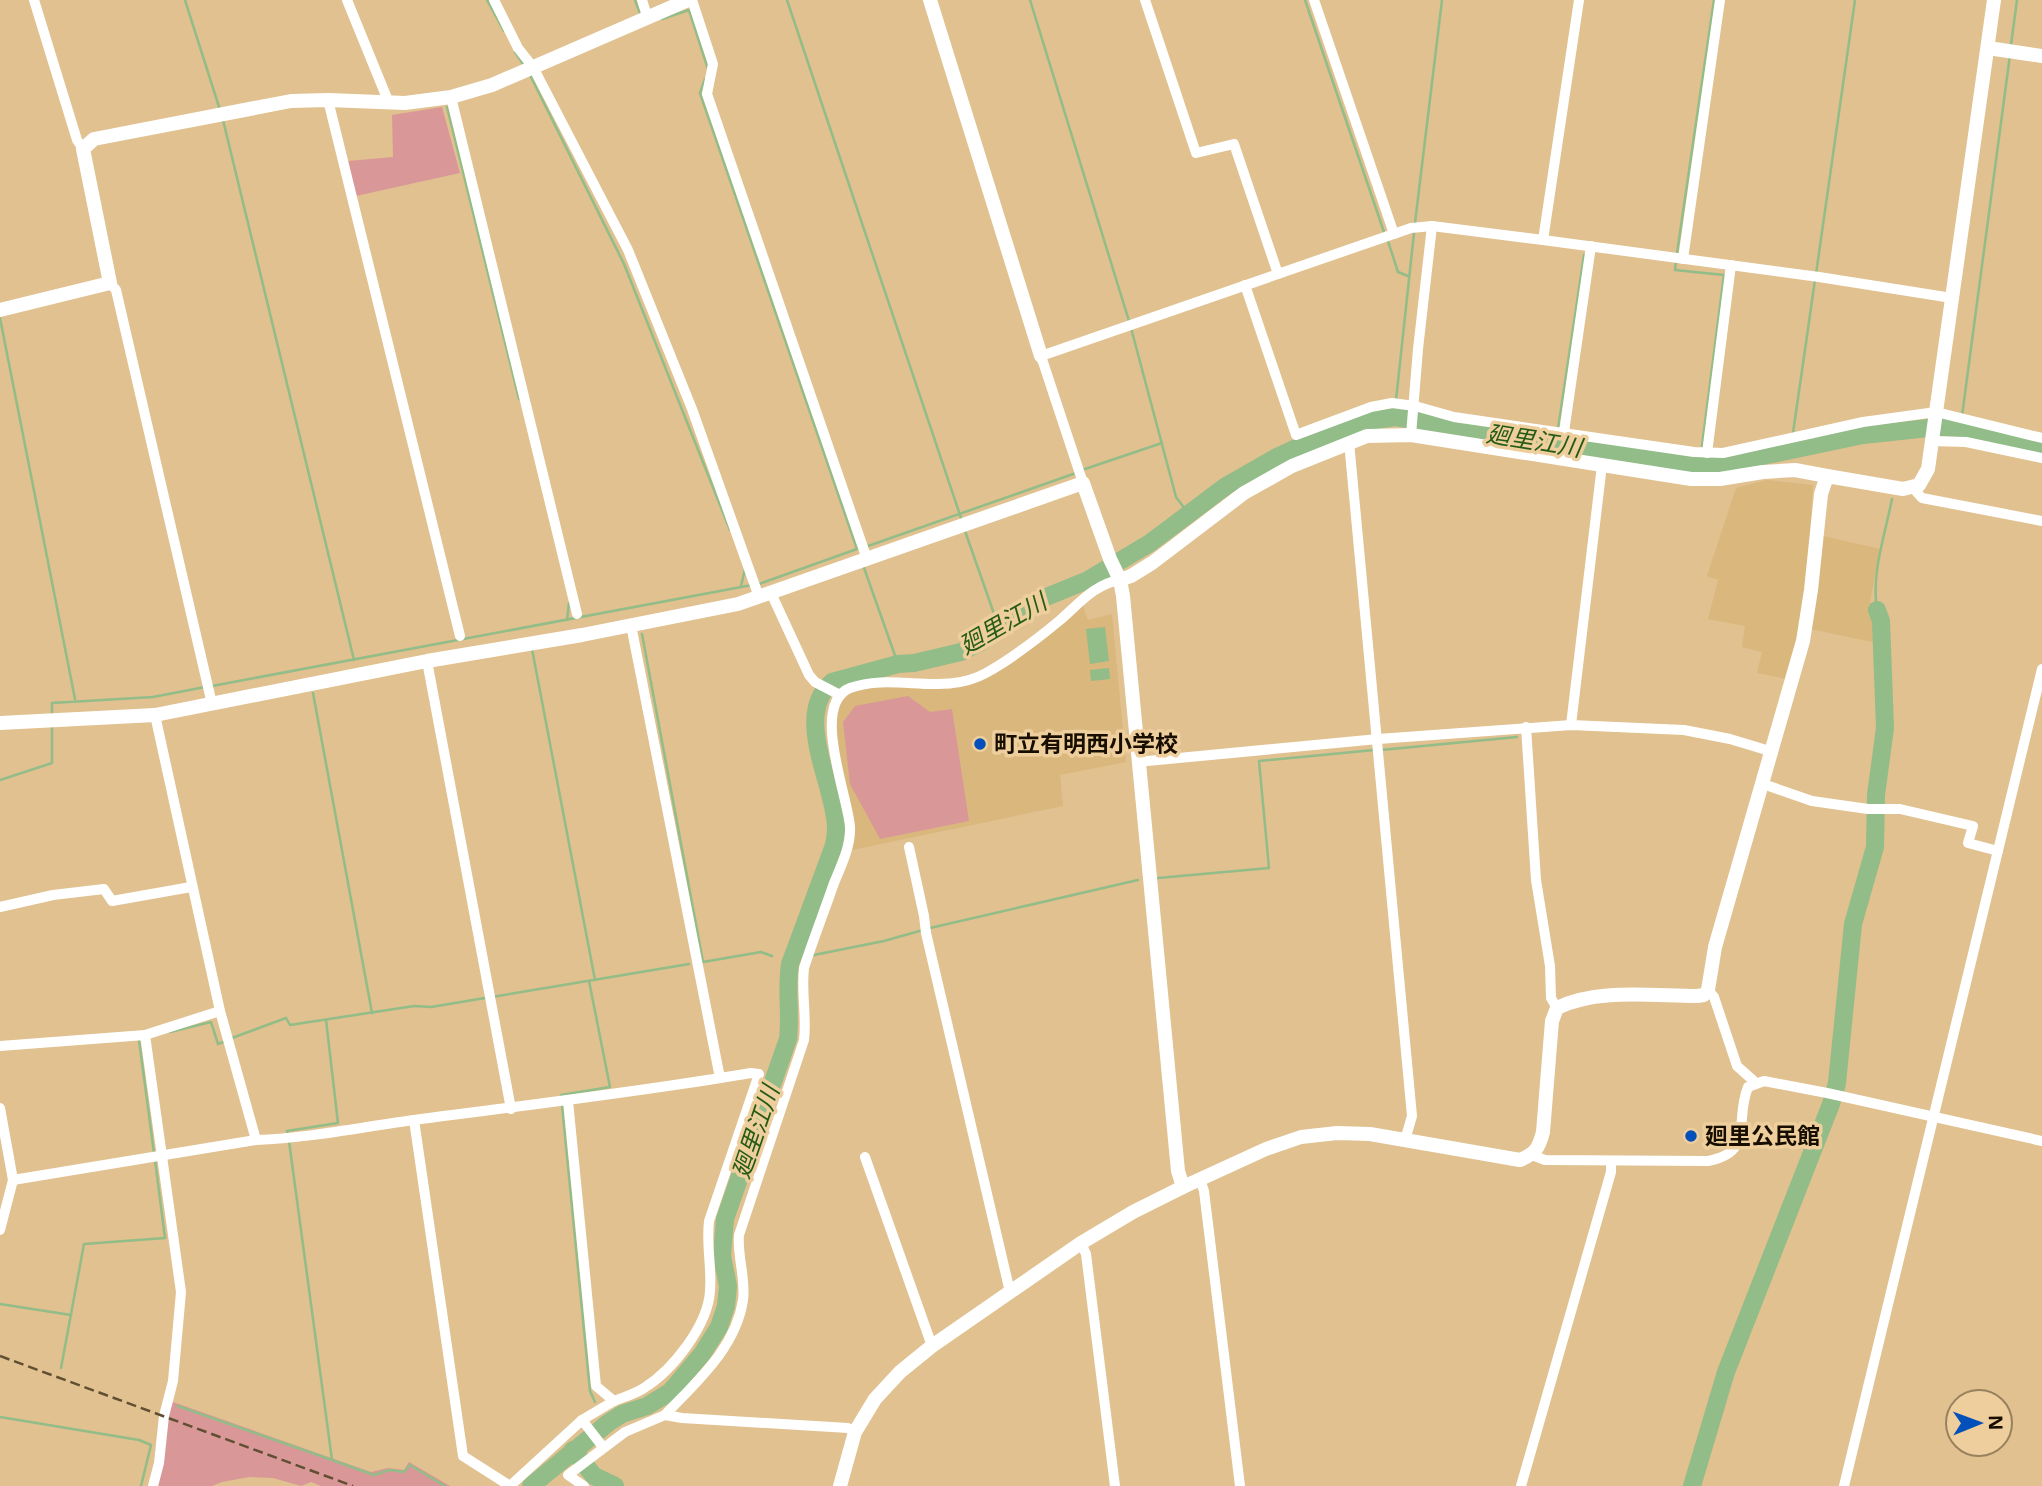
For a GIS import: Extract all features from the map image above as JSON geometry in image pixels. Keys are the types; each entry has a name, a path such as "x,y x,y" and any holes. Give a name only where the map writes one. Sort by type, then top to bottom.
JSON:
{"street":[{"path":"34,0 77,140 83,149 110,283 116,290 211,697"},
{"path":"347,0 389,103"},
{"path":"494,0 628,250 692,409 760,590 809,675 815,682 838,694"},
{"path":"642,0 643,18"},
{"path":"83,149 94,139 291,102 328,100 389,103 451,97 492,85 690,0 713,64 707,94 863,555"},
{"path":"930,0 1041,356 1123,596 1178,1171 1183,1187"},
{"path":"1145,0 1196,153 1234,144 1278,274"},
{"path":"1314,0 1389,236"},
{"path":"1543,240 1579,0"},
{"path":"1679,258 1720,0"},
{"path":"584,1486 568,1475 625,1432 665,1415 710,1367 732,1336 738,1319 744,1297 738,1250 739,1235 804,1040 802,985 809,952 849,838 847,808 837,770 832,725 834,702 838,694 868,683 940,685 983,675 1060,620 1083,598 1118,577 1131,576 1152,563 1244,493 1292,466 1367,436 1412,432 1691,479 1720,479 1795,470 1903,489 1913,488 1924,479 1932,441 1994,0"},
{"path":"1988,48 2042,56"},
{"path":"451,97 577,614"},
{"path":"328,100 460,636"},
{"path":"1041,356 1411,228 1427,226 1731,265 1952,298"},
{"path":"1412,432 1427,226"},
{"path":"1560,432 1591,246"},
{"path":"1707,453 1731,265"},
{"path":"1,310 110,283"},
{"path":"1245,285 1296,435 1371,407 1395,404 1454,417 1707,453 1723,453 1863,422 1936,412 2042,438"},
{"path":"1932,441 1966,442 2042,458"},
{"path":"1349,442 1412,1115 1405,1140"},
{"path":"1571,725 1602,465"},
{"path":"0,723 155,715 211,697 531,644 738,604 760,590 964,525 1080,475"},
{"path":"840,1486 855,1432 875,1399 900,1372 932,1346 1081,1243 1133,1212 1266,1149 1301,1137 1337,1133 1370,1134 1520,1160 1532,1156 1539,1147 1543,1132 1552,1021 1557,1009 1573,1000 1593,996 1704,995 1708,990 1715,947 1803,642 1821,494 1827,476"},
{"path":"1913,488 1922,498 2042,521"},
{"path":"631,625 720,1078"},
{"path":"427,661 511,1109"},
{"path":"1844,1486 2042,669"},
{"path":"155,715 220,1011 257,1140"},
{"path":"1137,762 1378,746 1526,727 1571,725 1684,730 1773,751"},
{"path":"1526,727 1536,880 1550,966 1551,998 1557,1009"},
{"path":"1763,784 1812,801 1868,809 1900,809 1973,826 1968,843 1998,850"},
{"path":"909,847 925,929 1010,1292"},
{"path":"0,907 53,895 104,889 112,901 191,887"},
{"path":"1708,990 1714,997 1737,1066 1755,1082"},
{"path":"0,1046 146,1038 220,1011"},
{"path":"146,1038 157,1157 181,1301 173,1381 164,1416 159,1463 153,1486"},
{"path":"12,1180 257,1140 288,1139 414,1120 564,1102 751,1073 759,1074 709,1221 707,1239 710,1294 706,1312 693,1337 663,1374 643,1389 614,1401 582,1420 510,1486 463,1456 414,1120"},
{"path":"1532,1156 1545,1160 1611,1161 1708,1161 1724,1158 1735,1149 1740,1136 1744,1098 1748,1087 1755,1082 1764,1081 2042,1141"},
{"path":"564,1102 596,1386 614,1401"},
{"path":"0,1108 12,1180 0,1230"},
{"path":"865,1157 932,1346"},
{"path":"1521,1486 1611,1172 1611,1161"},
{"path":"1200,1180 1205,1191 1240,1486"},
{"path":"1081,1243 1086,1254 1115,1486"},
{"path":"665,1415 848,1428 855,1432"},
{"path":"582,1420 603,1447"}],"shaded area":[{"path":"442,107 460,173 356,196 348,161 393,157 392,115"},
{"path":"1767,480 1813,485 1810,533 1880,549 1870,602 1878,622 1877,643 1801,627 1787,679 1757,673 1762,652 1742,647 1745,626 1708,619 1718,580 1707,576 1736,488"},
{"name":"町立有明西小学校","path":"1083,606 1088,620 1112,614 1126,762 1060,775 1063,806 852,850 834,725 836,708 849,694 868,687 983,679 1010,665"},
{"path":"1105,627 1109,661 1090,664 1086,629"},
{"path":"1109,668 1110,679 1091,681 1090,670"},
{"path":"908,696 930,712 952,709 969,821 880,839 850,784 843,722 855,706"},
{"path":"173,1402 371,1472 388,1468 404,1470 409,1462 450,1486 321,1486 311,1482 301,1486 273,1478 249,1477 212,1486 156,1486 168,1412"}],"waterway":[{"path":"185,0 220,110"},
{"path":"487,0 504,31"},
{"path":"635,0 641,16"},
{"path":"787,0 962,521"},
{"path":"1030,0 1129,321"},
{"path":"1305,0 1384,232"},
{"path":"1415,223 1442,0"},
{"path":"1677,253 1714,0"},
{"path":"1816,274 1855,0"},
{"path":"2011,45 2017,0"},
{"path":"662,19 689,10 708,69"},
{"path":"515,52 525,67"},
{"path":"1962,416 2010,55"},
{"path":"530,75 624,264 730,530"},
{"path":"705,79 700,93 857,549 759,584"},
{"path":"447,107 519,399"},
{"path":"223,120 354,660"},
{"path":"1396,400 1414,233"},
{"path":"1387,238 1398,272 1408,276"},
{"path":"1558,429 1584,255"},
{"path":"1676,260 1675,270 1724,275 1702,446"},
{"path":"1793,433 1815,280"},
{"path":"0,318 75,699"},
{"path":"1131,328 1176,497 1188,513"},
{"path":"1395,417 1396,407"},
{"name":"廻里江川","path":"531,1486 608,1423 622,1414 647,1406 670,1392 702,1354 719,1327 726,1306 728,1286 722,1256 725,1219 788,1039 790,964 834,845 834,811 816,732 816,713 821,696 832,682 898,664 961,652 979,643 1034,602 1088,580 1150,543 1226,486 1275,458 1362,422 1395,417 1700,466 1729,463 1863,435 1938,427 1960,428 2042,449"},
{"name":"廻里江川","path":"1555,444 1557,435"},
{"path":"1791,450 1792,440"},
{"path":"1082,470 1162,443"},
{"name":"廻里江川","path":"1700,460 1700,466"},
{"path":"868,546 1076,473"},
{"path":"1877,610 1877,569 1892,499"},
{"path":"965,531 999,628"},
{"path":"863,565 898,664"},
{"path":"741,586 745,569"},
{"path":"212,686 752,585"},
{"path":"567,620 569,603"},
{"path":"1692,1486 1726,1372 1837,1083 1853,924 1875,847 1876,795 1885,728 1881,621 1877,610"},
{"path":"642,634 703,962"},
{"path":"532,649 595,980"},
{"path":"52,717 52,703 153,697 205,687"},
{"path":"313,693 372,1013"},
{"path":"0,780 52,763 52,727"},
{"path":"1381,750 1517,737"},
{"path":"1158,878 1269,868 1259,761 1374,750"},
{"path":"930,928 1138,880"},
{"path":"814,955 923,930"},
{"path":"795,949 807,953"},
{"path":"703,962 761,952 772,956"},
{"name":"廻里江川","path":"785,962 790,964"},
{"path":"492,997 689,964"},
{"path":"561,1099 561,1095 610,1087 589,981"},
{"path":"232,1038 286,1018 290,1025 485,998"},
{"path":"288,1135 287,1131 338,1123 326,1020"},
{"path":"170,1032 211,1022 218,1044 226,1041"},
{"path":"139,1040 154,1153"},
{"path":"562,1105 590,1391 595,1402"},
{"path":"289,1141 332,1460 374,1475 389,1470 404,1472 410,1465 445,1486"},
{"path":"61,1368 84,1244 165,1238 155,1160"},
{"path":"0,1304 71,1315"},
{"path":"178,1406 332,1460"},
{"path":"0,1417 139,1440 151,1445 141,1486"},
{"name":"廻里江川","path":"602,1418 608,1423"},
{"path":"573,1450 594,1476 615,1486"}],"railway":[{"path":"0,1356 353,1486"}],"place":[{"name":"町立有明西小学校","path":"980,744"},
{"name":"廻里公民館","path":"1691,1136"}]}
